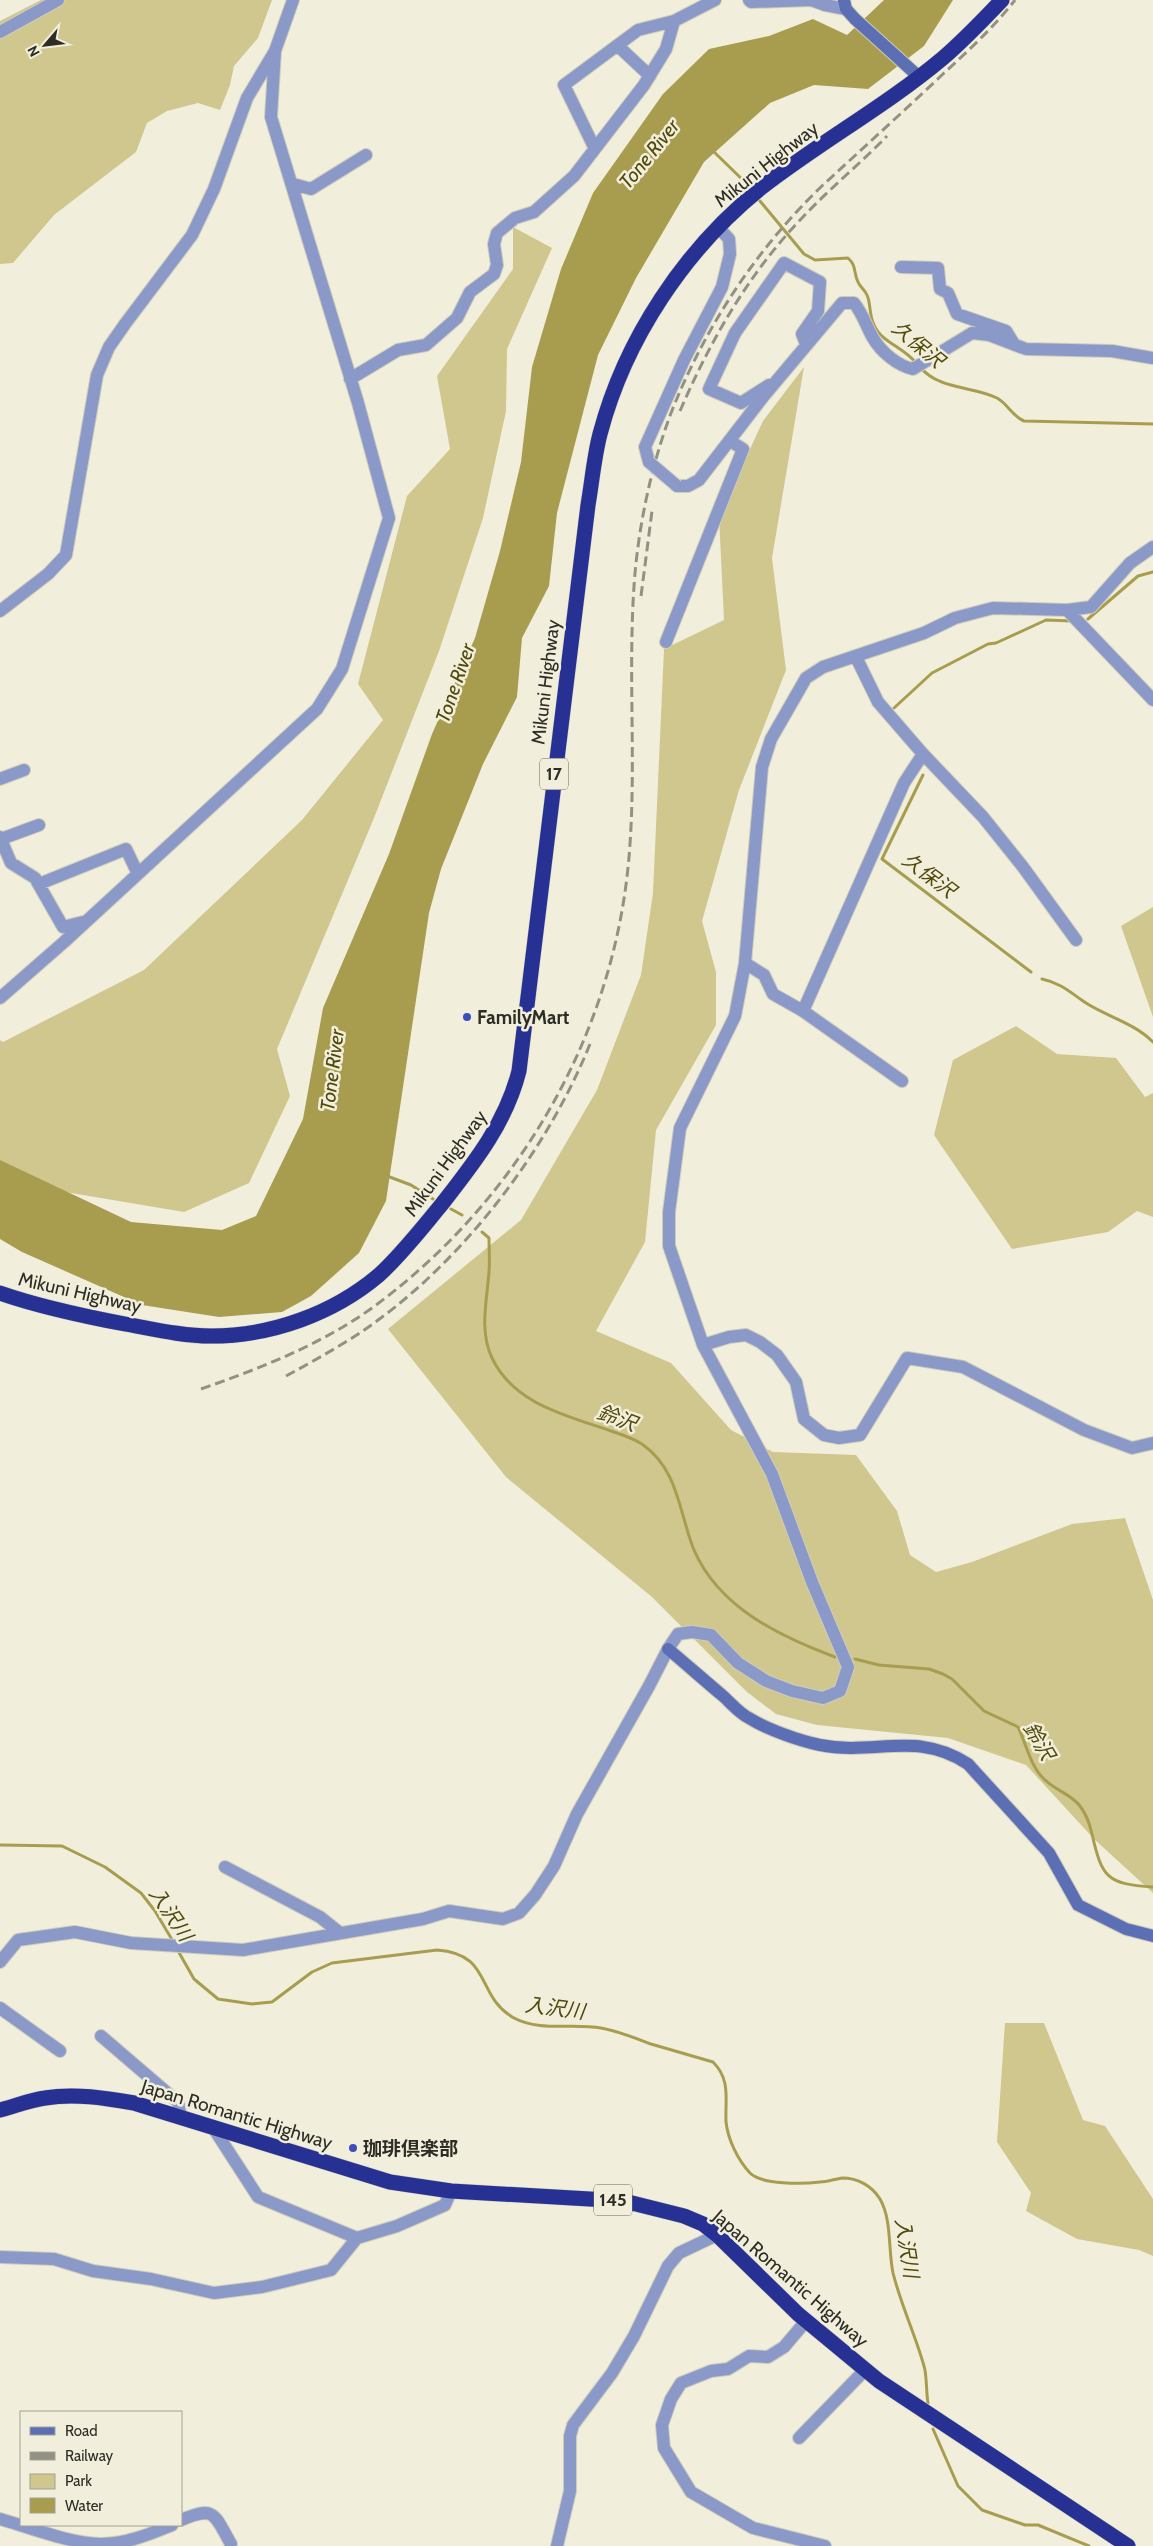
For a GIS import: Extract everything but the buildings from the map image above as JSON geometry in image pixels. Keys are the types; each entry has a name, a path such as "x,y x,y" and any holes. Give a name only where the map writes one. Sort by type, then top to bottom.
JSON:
{"highway":[{"name":"Mikuni Highway","path":"0,1293 57,1310 183,1334 210,1336 263,1332 292,1323 329,1307 357,1291 378,1275 417,1234 490,1139 506,1112 515,1088 523,1052 570,639 588,505 600,436 618,381 646,325 678,274 718,227 761,188 914,72 967,36 1002,0"},
{"name":"Japan Romantic Highway","path":"2,2108 45,2098 88,2096 134,2103 390,2182 451,2190 624,2201 684,2216 703,2224 717,2235 806,2321 865,2370 1128,2546"}],"street":[{"path":"0,32 58,0"},
{"path":"0,610 48,574 66,555 97,376 110,347 125,324 192,236 214,189 247,98 275,51 293,0"},
{"path":"594,147 564,85 638,30 674,20 715,0"},
{"path":"749,0 751,2 811,0 825,6 845,4 855,19 914,72"},
{"path":"350,379 398,350 426,345 440,335 457,318 470,292 494,274 497,265 494,244 497,233 515,218 534,212 574,176 594,147 650,76 666,49 674,20"},
{"path":"618,46 650,76"},
{"path":"0,998 86,922 317,709 342,669 389,518 350,379 271,117 275,51"},
{"path":"292,184 310,189 366,155"},
{"path":"718,227 729,239 730,254 722,287 684,360 644,447 649,462 677,486 688,486 699,480 806,344 842,303 854,303 860,311 873,339 890,357 904,368 913,369 926,363 960,338 972,333 990,335 1026,349 1112,351 1153,358"},
{"path":"778,380 741,403 709,389 735,333 784,263 820,282 818,311 802,334 806,344"},
{"path":"901,267 938,268 940,289 948,293 958,314 1006,331 1014,344"},
{"path":"666,642 743,449 730,441"},
{"path":"0,1962 18,1940 76,1932 131,1943 184,1948 244,1950 423,1919 449,1911 503,1919 519,1913 535,1896 554,1866 577,1814 649,1686 668,1648 678,1634 692,1632 711,1635 738,1663 766,1681 792,1691 823,1698 840,1691 848,1667 812,1582 772,1474 702,1345 669,1246 668,1212 680,1128 735,1016 744,964 762,767 771,740 806,678 823,667 924,632 955,618 993,608 1067,610 1091,607 1130,563 1153,547"},
{"path":"1067,610 1153,700"},
{"path":"856,656 878,702 923,754 983,817 1023,867 1076,940"},
{"path":"803,1011 904,783 923,754"},
{"path":"0,779 24,770"},
{"path":"39,825 0,838 11,863 35,878 63,927 86,922"},
{"path":"39,884 126,849 138,874"},
{"path":"744,964 764,975 774,994 803,1011 902,1081"},
{"path":"702,1345 729,1337 746,1335 776,1354 796,1382 804,1419 824,1435 839,1438 860,1435 907,1358 962,1367 1084,1430 1132,1448 1153,1443"},
{"path":"668,1648 748,1718 770,1728 819,1745 853,1749 918,1745 938,1748 954,1755 968,1764 1049,1853 1078,1905 1126,1929 1153,1936"},
{"path":"225,1867 320,1916 340,1933"},
{"path":"0,2008 60,2051"},
{"path":"101,2036 178,2102 181,2118"},
{"path":"214,2129 258,2197 358,2238"},
{"path":"0,2257 54,2259 93,2271 151,2279 214,2293 262,2287 331,2270 358,2238 397,2226 445,2206 451,2190"},
{"path":"557,2546 570,2491 570,2436 573,2425 617,2365 634,2336 668,2266 679,2253 717,2235"},
{"path":"806,2321 784,2347 768,2357 749,2356 728,2369 711,2372 681,2383 671,2399 662,2425 662,2433 664,2448 691,2492 753,2528 825,2546"},
{"path":"799,2438 865,2370"},
{"path":"182,2520 201,2512 209,2512 216,2518 231,2544"},
{"path":"0,2519 20,2525"},
{"path":"25,2526 68,2538 100,2544 144,2536 169,2526"}],"green space":[{"path":"41,0 272,0 258,38 234,66 230,85 220,110 198,103 167,111 147,123 136,152 54,215 13,263 0,264 0,21"},
{"path":"513,227 552,248 507,349 506,411 483,518 439,651 374,818 277,1049 290,1096 249,1183 184,1212 0,1181 0,1040 3,1042 144,970 302,820 383,720 358,684 407,496 450,449 437,376 513,269"},
{"path":"804,367 772,558 786,670 739,790 702,921 716,972 716,1025 656,1130 645,1242 596,1331 671,1363 731,1430 773,1452 856,1455 897,1511 910,1555 936,1572 972,1562 1072,1524 1125,1518 1153,1600 1153,1893 1094,1839 1026,1765 948,1738 817,1725 776,1714 747,1692 652,1597 506,1477 388,1329 521,1220 597,1090 641,975 653,893 664,649 724,620 719,516 763,421"},
{"path":"1153,907 1153,1017 1121,926"},
{"path":"1016,1026 1057,1054 1116,1058 1145,1097 1153,1093 1153,1217 1137,1211 1108,1232 1012,1249 934,1135 953,1060"},
{"path":"1005,2023 1044,2023 1083,2120 1105,2126 1153,2199 1153,2256 1139,2250 1077,2239 1026,2211 1031,2193 997,2142"}],"water":[{"name":"Tone River","path":"884,0 953,0 924,46 868,89 814,85 770,103 704,162 636,278 598,355 557,513 549,586 522,638 517,697 483,764 441,869 429,913 386,1201 359,1253 311,1296 282,1312 219,1317 142,1305 22,1252 0,1239 0,1160 131,1222 222,1230 256,1216 303,1119 323,1008 389,854 432,734 475,638 500,551 521,462 532,367 561,269 593,193 663,94 709,49 769,36 813,19 847,35"}],"waterway":[{"name":"久保沢","path":"712,150 748,185"},
{"name":"久保沢","path":"760,201 804,254 815,260 848,258 854,266 859,284 867,295 872,321 878,331 916,363"},
{"name":"久保沢","path":"920,367 937,380 946,384 997,398 1024,421 1153,424"},
{"name":"久保沢","path":"1088,619 1138,576 1153,572"},
{"name":"久保沢","path":"894,708 932,673 988,644 996,643 1046,620 1072,621"},
{"name":"久保沢","path":"923,775 882,859 1031,972"},
{"name":"久保沢","path":"1042,979 1060,986 1094,1008 1138,1030 1153,1042"},
{"name":"鈴沢","path":"387,1176 411,1185 433,1199"},
{"name":"鈴沢","path":"451,1209 462,1215"},
{"name":"鈴沢","path":"482,1232 489,1238 489,1268 485,1315 486,1337 492,1358 502,1374 515,1388 545,1407 636,1440 642,1444 664,1466 671,1479 694,1550 705,1570 719,1588 735,1604 773,1630 835,1657"},
{"name":"鈴沢","path":"855,1659 879,1665 929,1669 943,1674 952,1679 984,1711 1018,1727 1031,1760 1039,1773 1052,1786 1072,1798 1082,1809 1089,1823 1099,1860 1109,1876 1125,1884 1153,1887"},
{"name":"入沢川","path":"0,1845 62,1846 105,1867 141,1893 155,1911 174,1943"},
{"name":"入沢川","path":"177,1949 194,1979 218,1999 252,2004 272,2002 312,1972 332,1963 437,1950 455,1953 467,1959 476,1967 493,1999 514,2018 535,2025 607,2029 713,2062 719,2069 725,2083 726,2122 731,2143 750,2173 764,2180 783,2183 823,2182 842,2178 854,2179 877,2194 884,2207 888,2225 893,2273 925,2370 928,2403"},
{"name":"入沢川","path":"933,2429 958,2486 982,2510 1025,2525 1038,2525 1089,2546"}],"railway":[{"path":"201,1389 290,1355 332,1333 372,1308 424,1266 471,1218 513,1166 549,1110 579,1050 603,988 620,923 629,857 631,822 632,644 635,573 640,532 648,492 658,452 671,413 716,320 754,263 776,236 823,185 981,38 1015,0"},
{"path":"680,411 704,359 732,309 765,262 812,207 887,136"},
{"path":"641,596 652,511"},
{"path":"286,1376 344,1343 390,1311 426,1280 460,1246 492,1209 522,1169 548,1128 571,1086 590,1044"}],"place":[{"name":"FamilyMart","path":"467,1017"},
{"name":"珈琲倶楽部","path":"353,2148"}]}
